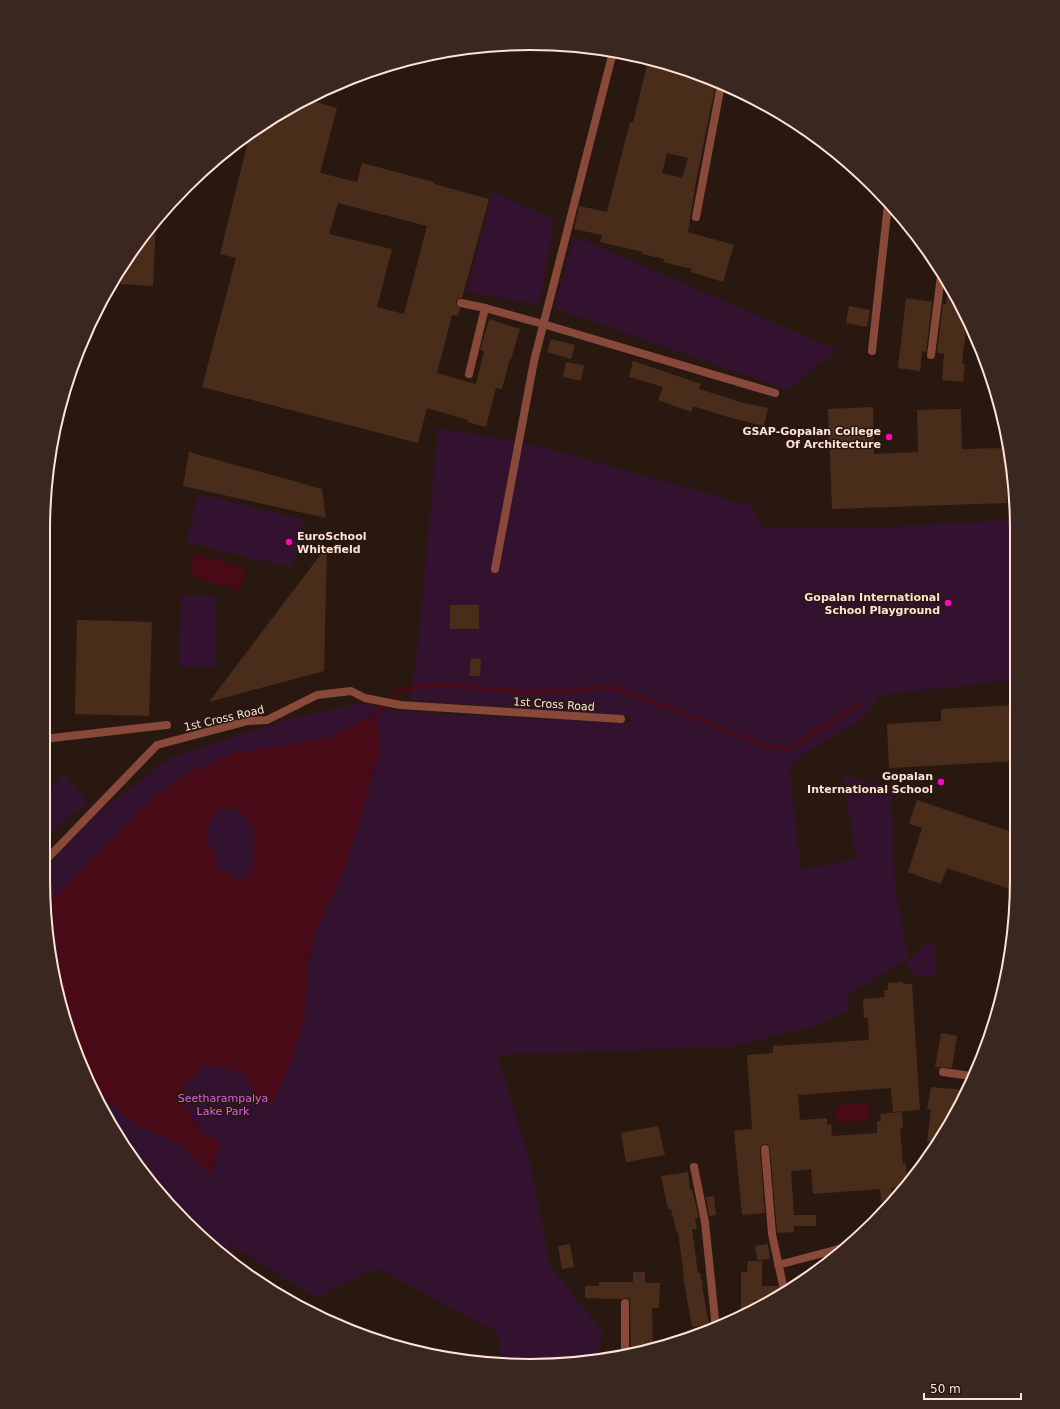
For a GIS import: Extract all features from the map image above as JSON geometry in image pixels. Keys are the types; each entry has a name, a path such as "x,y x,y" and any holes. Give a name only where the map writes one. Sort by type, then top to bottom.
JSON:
{"street":[{"path":"495,569 534,361 612,57"},
{"path":"696,217 720,90"},
{"path":"872,351 887,210"},
{"path":"931,355 940,281"},
{"path":"461,303 543,324 775,393"},
{"path":"469,374 485,308"},
{"name":"1st Cross Road","path":"50,856 157,746 248,722 267,720 318,695 351,691 365,698 400,704 621,719"},
{"path":"50,738 167,725"},
{"path":"943,1072 967,1075"},
{"path":"765,1148 772,1234 783,1287"},
{"path":"694,1167 705,1222 715,1321"},
{"path":"778,1265 834,1250"},
{"path":"625,1302 625,1350"}],"green space":[{"path":"493,192 555,220 539,304 466,292"},
{"path":"574,236 838,350 787,390 554,308"},
{"name":"Seetharampalya Lake Park","path":"438,428 536,445 752,506 763,528 882,527 1010,520 1010,680 880,695 863,719 798,758 790,770 801,870 856,859 842,774 891,789 895,887 909,958 847,996 850,1010 819,1025 730,1047 497,1055 530,1161 550,1266 603,1332 597,1354 561,1358 500,1358 498,1333 376,1268 316,1298 230,1244 240,1261 191,1218 149,1171 114,1119 102,1095 135,1124 182,1145 198,1164 211,1173 220,1142 201,1131 186,1110 184,1087 203,1067 220,1066 243,1075 262,1103 305,1013 308,960 316,930 345,869 365,719 329,737 231,754 163,790 140,810 51,902 50,863 98,812 172,757 288,719 360,703 406,712 629,723 632,716 409,700 417,655"},
{"path":"198,494 304,520 292,568 186,542"},
{"path":"181,595 216,596 215,667 179,667"},
{"path":"65,775 88,802 50,835 50,788"},
{"path":"224,808 239,812 251,824 253,831 254,847 251,872 244,877 236,879 218,866 207,842 211,819"},
{"path":"929,942 935,946 935,976 917,976 904,963"}],"shaded area":[{"path":"195,554 246,568 240,590 189,576"},
{"path":"365,719 375,720 380,732 379,753 345,869 316,930 308,960 305,1013 292,1061 273,1102 262,1103 243,1075 220,1066 203,1067 184,1087 186,1110 201,1131 220,1142 211,1173 198,1164 182,1145 135,1124 102,1095 75,1033 66,1003 54,942 51,902 140,810 163,790 190,772 231,754 329,737","holes":["224,808 236,810 246,817 250,823 254,839 251,872 244,877 236,879 218,866 214,849 207,842 211,819"]},
{"path":"869,1103 870,1120 837,1122 836,1106"}],"building":[{"path":"647,64 684,75 715,87 696,181 688,232 734,245 723,282 691,272 692,269 663,262 664,259 642,254 643,252 600,242 602,235 574,229 579,206 607,212 630,122 633,123","holes":["667,153 688,158 682,178 662,173"]},
{"path":"315,102 337,108 320,173 357,182 362,163 434,182 434,184 489,199 462,298 459,298 456,302 456,305 460,308 458,316 452,315 437,373 476,384 484,351 480,350 489,319 520,329 502,389 496,388 486,427 427,408 418,443 202,387 236,258 220,254 248,142 290,114","holes":["338,203 427,226 404,314 377,307 392,249 329,234"]},
{"path":"156,230 153,286 121,284 119,281 131,263"},
{"path":"947,293 966,331 962,364 965,365 963,382 942,380 944,354 937,353 943,304 946,304"},
{"path":"906,298 932,302 926,352 922,351 920,371 898,368"},
{"path":"849,306 870,310 867,327 846,323"},
{"path":"551,339 575,345 571,359 547,352"},
{"path":"633,361 701,384 699,389 744,403 768,408 764,426 731,418 693,406 691,412 658,400 663,387 629,377"},
{"path":"566,362 584,365 581,381 563,377"},
{"path":"873,407 874,454 918,452 917,410 961,409 962,449 1003,448 1006,472 1007,503 832,509 828,409"},
{"path":"189,452 322,489 326,518 183,486"},
{"path":"327,546 324,671 209,702"},
{"path":"450,605 479,605 479,629 450,629"},
{"path":"77,620 152,622 149,716 75,714"},
{"path":"471,658 481,659 480,676 469,676"},
{"path":"1010,705 1010,761 889,768 887,724 941,721 941,709"},
{"path":"917,800 1010,831 1010,889 947,868 941,884 908,872 922,828 909,824"},
{"path":"903,982 903,984 912,984 920,1110 893,1112 891,1088 798,1095 800,1120 827,1118 827,1125 831,1124 832,1136 877,1133 877,1122 881,1121 880,1114 902,1112 903,1127 900,1128 903,1164 906,1163 907,1176 897,1188 891,1188 892,1194 882,1204 880,1189 813,1194 811,1169 791,1171 794,1215 816,1215 816,1226 794,1226 794,1232 777,1233 770,1149 768,1144 764,1144 760,1146 760,1149 765,1213 742,1215 734,1131 752,1129 747,1055 773,1053 773,1046 869,1040 868,1018 864,1018 863,999 885,997 884,990 888,990 888,983"},
{"path":"941,1033 957,1036 952,1068 935,1067"},
{"path":"931,1087 961,1090 946,1119 931,1142 927,1142 931,1109 927,1109"},
{"path":"658,1126 665,1155 626,1162 621,1133"},
{"path":"688,1172 690,1190 692,1190 699,1218 695,1218 697,1229 692,1229 698,1273 700,1273 703,1286 709,1324 692,1327 683,1276 678,1232 677,1233 671,1209 668,1209 661,1176"},
{"path":"714,1196 716,1215 709,1216 706,1197"},
{"path":"570,1244 574,1267 562,1269 558,1246"},
{"path":"768,1244 770,1259 757,1260 755,1246"},
{"path":"748,1261 762,1261 762,1286 778,1286 779,1290 760,1300 754,1300 754,1303 741,1309 741,1272 747,1272"},
{"path":"633,1272 645,1272 645,1283 660,1283 659,1308 652,1308 653,1343 631,1348 630,1299 585,1298 585,1286 599,1286 599,1282 633,1282"}],"waterway":[{"path":"367,723 397,691 436,684 521,692 572,691 608,686 672,709 766,746 790,748 860,704"}],"place":[{"name":"GSAP-Gopalan College Of Architecture","path":"889,437"},
{"name":"EuroSchool Whitefield","path":"289,542"},
{"name":"Gopalan International School Playground","path":"948,603"},
{"name":"Gopalan International School","path":"941,782"}]}
